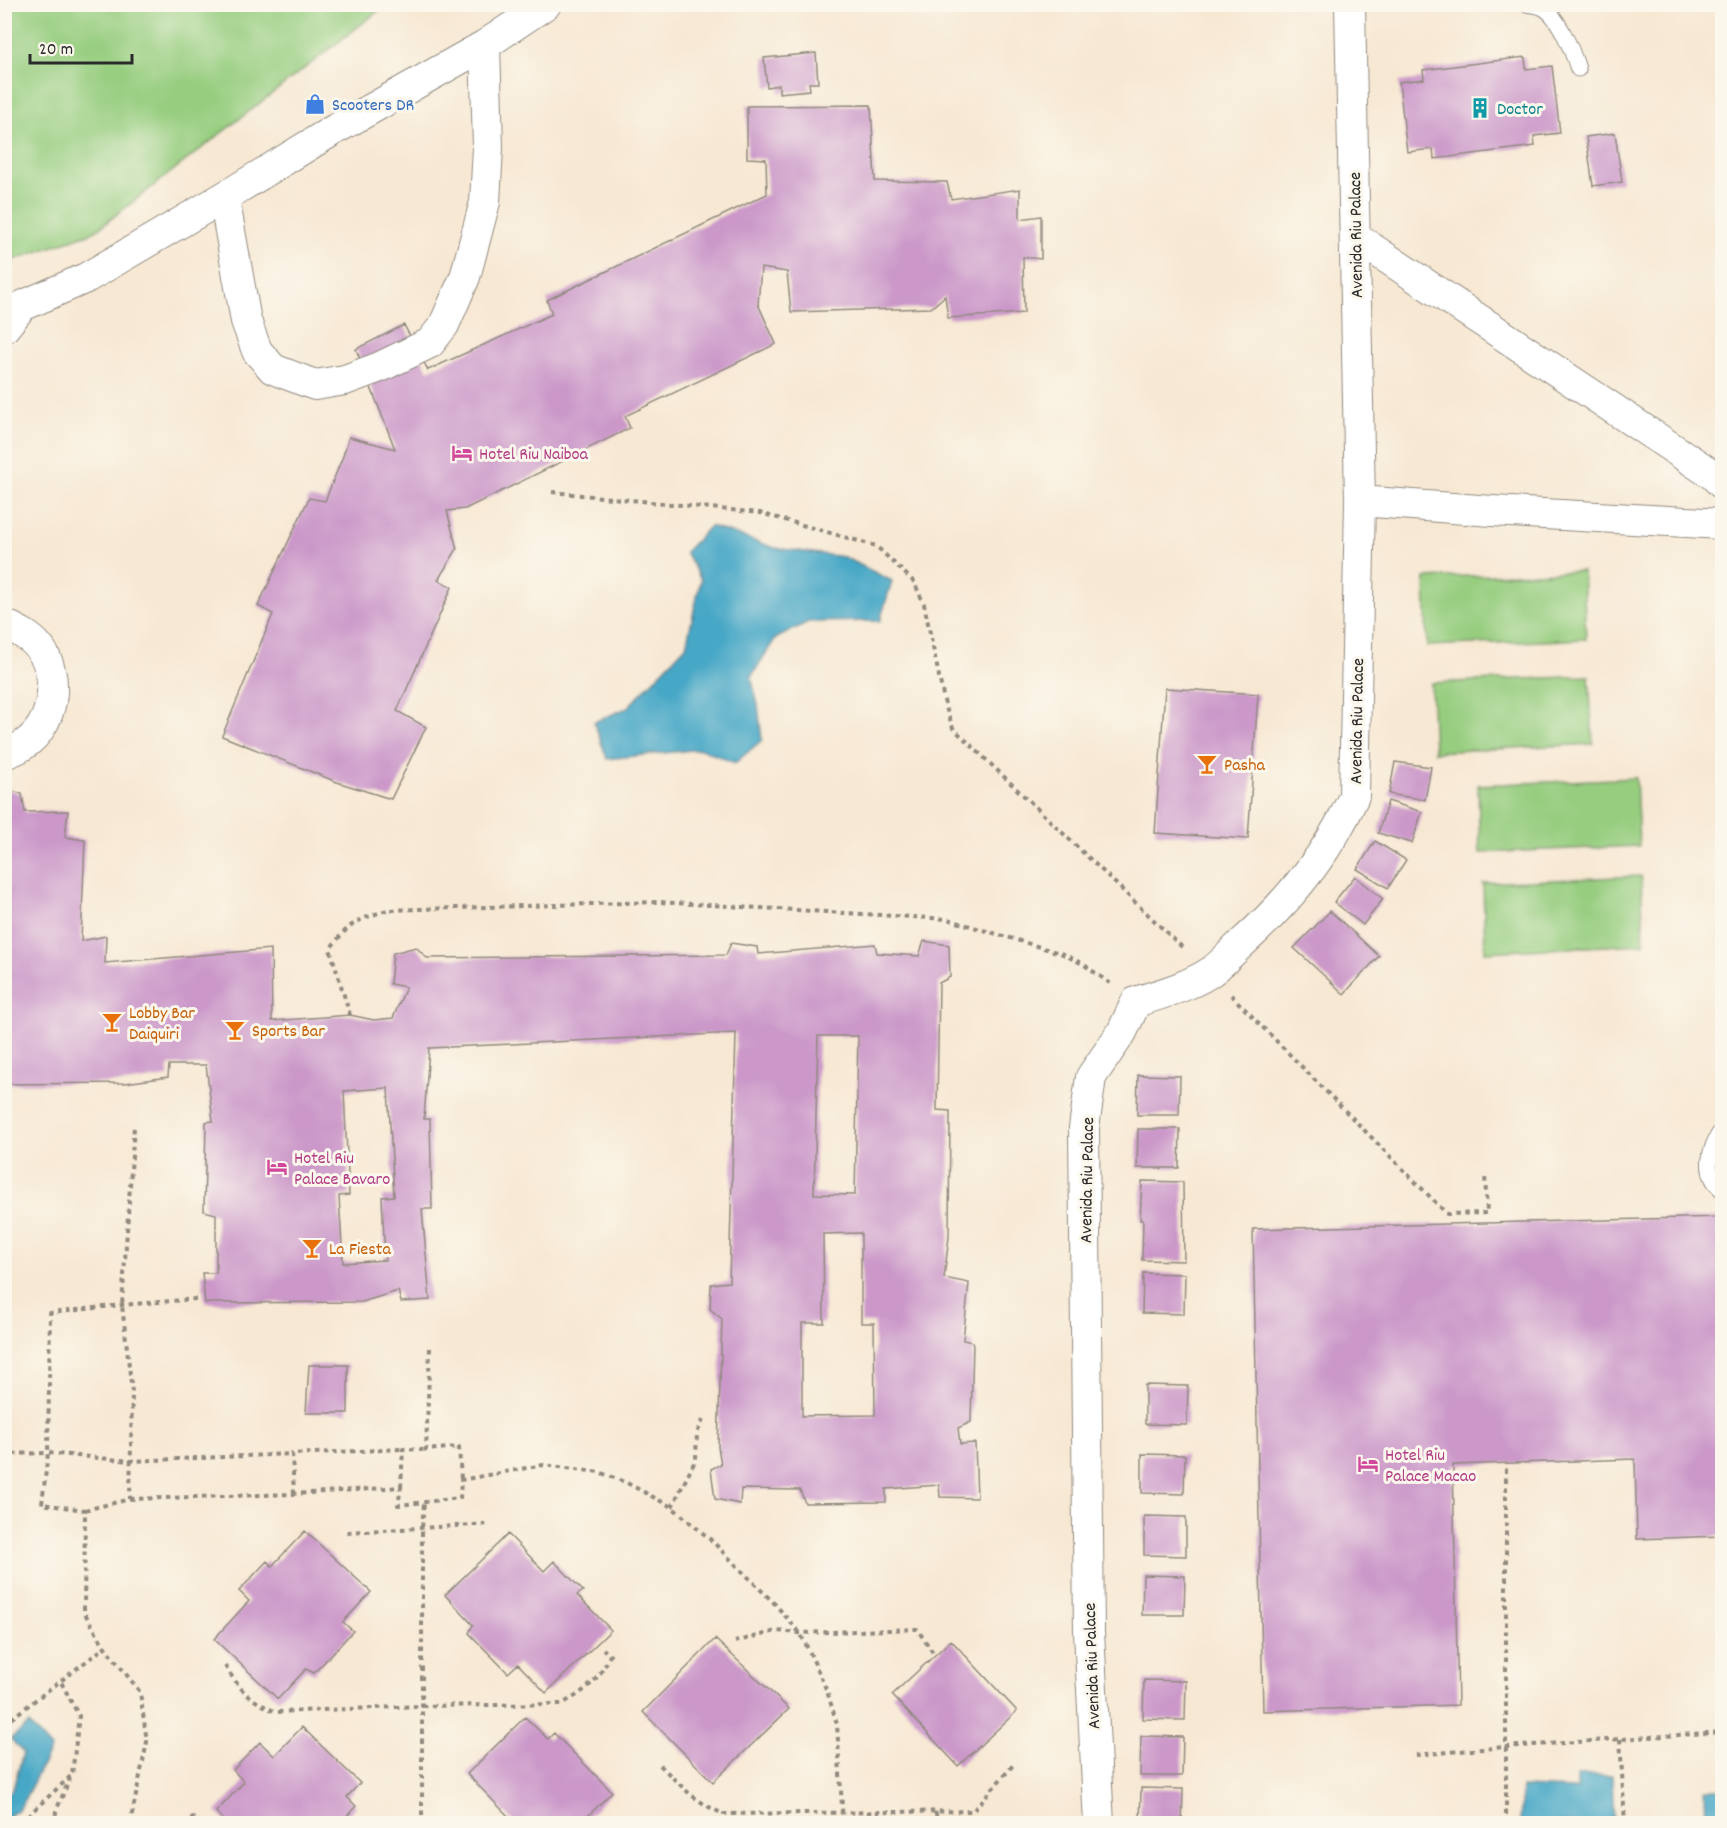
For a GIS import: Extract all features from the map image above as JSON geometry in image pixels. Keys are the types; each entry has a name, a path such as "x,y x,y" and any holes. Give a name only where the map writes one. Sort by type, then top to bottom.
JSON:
{"street":[{"path":"10,315 86,278 332,131 485,45 546,4"},
{"name":"Avenida Riu Palace","path":"1099,1824 1089,1632 1084,1128 1091,1077 1122,1032 1136,1002 1186,985 1210,973 1263,924 1302,882 1342,824 1354,796 1360,501 1350,4"},
{"path":"224,197 246,321 256,351 273,369 315,385 345,380 380,367 430,343 444,325 465,277 485,202 488,147 485,45"},
{"path":"1355,237 1713,475 1722,484"},
{"path":"1360,501 1722,524"},
{"path":"4,624 23,632 39,647 49,668 53,689 49,711 38,731 22,746 4,754"}],"lane":[{"path":"1526,4 1543,7 1556,22 1569,43 1578,69"},
{"path":"1722,1129 1709,1156 1709,1167 1722,1190"}],"path":[{"path":"552,492 760,513 876,546 914,582 924,604 945,705 953,728 1210,973 1447,1214 1487,1213 1485,1175"},
{"path":"350,1016 330,949 345,929 363,918 387,910 659,902 947,919 1062,954 1083,964 1136,1002"},
{"path":"130,1499 132,1392 122,1305 134,1126"},
{"path":"196,1299 50,1313 48,1453 42,1504 85,1510 130,1499 294,1494 401,1487"},
{"path":"426,1450 430,1348"},
{"path":"672,1507 696,1459 697,1433 703,1420"},
{"path":"4,1454 48,1453 130,1461 403,1449 426,1450 459,1447 460,1498 398,1505 403,1449"},
{"path":"292,1454 294,1494"},
{"path":"1506,1463 1506,1824"},
{"path":"461,1480 543,1466 599,1472 627,1483 672,1507 744,1571 800,1633 827,1691 837,1724 843,1824"},
{"path":"422,1824 422,1528 424,1503"},
{"path":"85,1510 84,1612 105,1647 140,1692 147,1742 130,1824"},
{"path":"347,1532 489,1524"},
{"path":"735,1642 776,1631 800,1633 917,1629 934,1654"},
{"path":"4,1724 105,1647"},
{"path":"225,1666 241,1690 258,1703 276,1712 421,1706 561,1704 577,1697 605,1669 610,1655 603,1649"},
{"path":"55,1824 56,1811 72,1775 79,1716 61,1682"},
{"path":"517,1704 529,1703"},
{"path":"1416,1755 1722,1732"},
{"path":"1620,1739 1625,1824"},
{"path":"660,1765 686,1792 705,1806 724,1814 974,1811 1014,1764"},
{"path":"23,1824 34,1810 72,1775"},
{"path":"935,1812 940,1824"},
{"path":"724,1814 726,1824"},
{"path":"191,1816 198,1824"}],"green space":[{"path":"4,5 386,5 94,232 5,263"},
{"path":"1583,571 1586,639 1427,646 1425,578"},
{"path":"1589,676 1593,744 1434,752 1431,683"},
{"path":"1636,778 1639,846 1480,853 1478,785"},
{"path":"1641,876 1644,944 1485,952 1483,883"}],"water":[{"path":"710,526 775,548 844,557 892,581 880,621 808,622 775,639 751,677 758,705 762,740 735,763 701,749 607,759 594,722 627,708 686,646 701,579 685,552"},
{"path":"29,1724 51,1748 20,1808 5,1819 5,1795 13,1789 23,1753 11,1739"},
{"path":"1612,1775 1614,1823 1520,1823 1522,1787 1577,1789 1577,1776"},
{"path":"1705,1790 1722,1790 1722,1823 1706,1823"}],"building":[{"path":"816,53 818,83 809,83 810,90 779,93 779,85 767,87 764,58"},
{"name":"Doctor","path":"1525,57 1526,69 1552,66 1560,133 1534,136 1535,146 1434,159 1433,149 1407,152 1399,82 1424,79 1423,70"},
{"name":"Hotel Riu Naiboa","path":"871,105 875,181 947,182 951,199 1020,189 1020,219 1041,216 1041,259 1023,257 1024,313 948,318 945,296 931,308 791,312 787,272 761,268 758,304 776,344 625,416 630,428 465,509 447,511 457,549 438,580 452,587 397,711 426,727 391,799 337,782 222,736 273,614 258,606 309,498 325,501 349,437 395,449 356,349 404,325 428,370 552,314 547,300 767,194 766,159 747,158 747,106"},
{"path":"1615,133 1622,182 1593,186 1586,137"},
{"name":"Pasha","path":"1165,688 1258,694 1248,839 1155,833"},
{"path":"1395,762 1431,767 1425,800 1389,794"},
{"name":"Hotel Riu Palace Bavaro","path":"4,788 22,794 25,812 68,811 65,837 85,840 81,941 106,936 105,963 271,949 272,1021 350,1015 374,1020 393,1018 406,987 390,984 393,953 416,947 427,958 726,955 731,943 757,947 758,954 875,944 877,953 919,956 924,941 949,945 950,977 939,983 937,1110 950,1111 949,1237 944,1278 969,1283 963,1340 973,1342 971,1422 958,1428 960,1444 975,1443 977,1498 940,1497 939,1485 886,1489 886,1502 805,1503 800,1490 741,1489 740,1504 715,1499 711,1469 721,1464 718,1447 722,1319 710,1309 711,1284 729,1282 736,1033 429,1048 424,1119 430,1119 432,1209 422,1209 430,1300 401,1302 398,1291 362,1302 205,1303 202,1273 216,1273 216,1214 204,1211 206,1122 213,1121 206,1065 169,1065 168,1077 125,1083 4,1084","holes":["818,1036 858,1036 855,1195 814,1194","388,1088 394,1196 382,1197 385,1260 343,1263 339,1196 349,1195 344,1091","861,1233 861,1323 874,1323 875,1415 802,1416 802,1323 824,1323 823,1234"]},
{"path":"1388,801 1422,812 1412,843 1378,833"},
{"path":"1375,841 1406,860 1388,888 1357,869"},
{"path":"1355,876 1383,899 1363,925 1334,902"},
{"path":"1330,911 1379,956 1344,994 1294,948"},
{"path":"1138,1075 1180,1076 1179,1115 1137,1115"},
{"path":"1138,1129 1180,1129 1179,1168 1137,1168"},
{"path":"1142,1181 1183,1182 1184,1261 1142,1260 1143,1220 1140,1220"},
{"name":"Hotel Riu Palace Macao","path":"1722,1217 1722,1536 1637,1539 1635,1459 1453,1465 1458,1705 1263,1711 1253,1229"},
{"path":"1143,1273 1185,1274 1184,1314 1142,1313"},
{"path":"309,1365 348,1365 348,1413 306,1413"},
{"path":"1145,1385 1188,1386 1187,1425 1145,1424"},
{"path":"1142,1454 1185,1455 1184,1494 1142,1493"},
{"path":"1144,1516 1186,1517 1186,1556 1144,1555"},
{"path":"305,1531 371,1592 343,1622 353,1631 314,1673 306,1669 278,1699 214,1639 249,1601 239,1591 267,1561 272,1566"},
{"path":"508,1534 544,1571 554,1561 583,1591 577,1595 611,1630 546,1693 518,1664 508,1673 469,1633 473,1625 445,1595"},
{"path":"1143,1575 1185,1576 1184,1615 1142,1615"},
{"path":"715,1639 789,1709 713,1782 643,1712"},
{"path":"951,1640 1017,1711 958,1766 892,1695"},
{"path":"1144,1680 1186,1681 1185,1720 1143,1719"},
{"path":"525,1717 548,1739 554,1733 612,1792 580,1824 516,1824 467,1774"},
{"path":"302,1727 360,1783 347,1797 356,1806 340,1824 228,1824 216,1812 244,1782 233,1770 260,1742 274,1756"},
{"path":"1141,1736 1183,1737 1182,1776 1140,1776"},
{"path":"1141,1788 1183,1789 1182,1824 1140,1824"}],"place":[{"name":"Scooters DR","path":"315,104"},
{"name":"Doctor","path":"1480,108"},
{"name":"Hotel Riu Naiboa","path":"462,453"},
{"name":"Pasha","path":"1207,764"},
{"name":"Lobby Bar Daiquiri","path":"112,1022"},
{"name":"Sports Bar","path":"235,1030"},
{"name":"Hotel Riu Palace Bavaro","path":"277,1167"},
{"name":"La Fiesta","path":"312,1248"},
{"name":"Hotel Riu Palace Macao","path":"1368,1464"}]}
